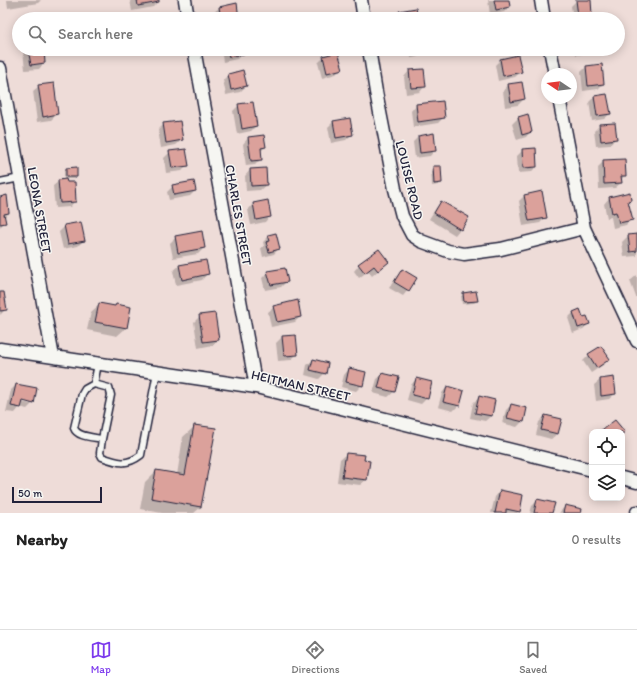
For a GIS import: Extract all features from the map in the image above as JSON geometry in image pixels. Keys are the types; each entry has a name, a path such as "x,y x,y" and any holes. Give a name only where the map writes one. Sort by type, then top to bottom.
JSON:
{"street":[{"path":"185,0 187,12"},
{"path":"361,0 363,12"},
{"path":"541,0 543,12"},
{"name":"CHARLES STREET","path":"195,56 256,387"},
{"name":"LOUISE ROAD","path":"370,56 395,189 402,216 412,235 421,241 448,251 464,254 502,249 584,228"},
{"path":"551,56 553,68"},
{"name":"LEONA STREET","path":"0,68 53,357"},
{"path":"560,104 584,228 637,341"},
{"name":"HEITMAN STREET","path":"0,349 256,387 589,469"},
{"path":"625,479 637,482"}],"lane":[{"path":"0,182 20,178"},
{"path":"94,384 98,364"},
{"path":"102,439 75,432 74,428 82,394 85,389 94,384 109,388 111,395 102,439 100,453 102,457 126,463 132,462 141,455 157,372"}],"building":[{"path":"137,0 159,0 159,2 138,6"},
{"path":"494,0 509,0 510,7 496,10"},
{"path":"576,0 591,0 592,12 578,12"},
{"path":"237,3 238,12 220,12 219,7"},
{"path":"416,8 417,12 399,12"},
{"path":"29,56 44,56 45,63 31,65"},
{"path":"323,56 339,56 343,69 327,73"},
{"path":"518,56 522,72 503,76 500,59"},
{"path":"602,64 604,84 588,86 586,66"},
{"path":"424,69 426,87 411,88 409,70"},
{"path":"243,70 247,86 231,90 228,74"},
{"path":"522,82 525,99 511,102 508,84"},
{"path":"54,83 58,114 43,117 38,85"},
{"path":"607,94 611,114 597,116 594,96"},
{"path":"443,101 445,118 418,122 416,104"},
{"path":"253,102 257,126 242,129 238,104"},
{"path":"528,114 532,132 522,135 518,117"},
{"path":"350,118 353,135 336,138 333,121"},
{"path":"180,121 183,140 166,143 163,123"},
{"path":"615,123 617,139 601,141 599,124"},
{"path":"434,133 436,151 420,153 418,136"},
{"path":"264,135 266,147 261,148 262,160 251,161 248,137"},
{"path":"536,148 537,167 523,168 522,149"},
{"path":"186,149 189,166 172,168 169,151"},
{"path":"625,159 626,176 621,176 622,183 604,184 603,160"},
{"path":"433,166 441,166 442,183 434,184"},
{"path":"77,167 77,177 66,177 66,168"},
{"path":"266,168 267,185 251,186 250,169"},
{"path":"66,179 67,182 75,182 76,202 60,203 58,180"},
{"path":"194,181 196,191 174,195 172,185"},
{"path":"542,191 547,218 529,221 524,195"},
{"path":"630,192 631,200 628,201 633,220 619,223 616,212 612,213 609,197"},
{"path":"7,195 9,213 4,214 6,223 0,224 0,197"},
{"path":"268,200 271,217 256,220 253,203"},
{"path":"441,201 469,217 461,230 434,213"},
{"path":"81,222 85,241 68,244 64,225"},
{"path":"202,231 205,248 178,253 175,236"},
{"path":"276,233 280,249 269,252 266,242 270,241 268,235"},
{"path":"637,234 637,251 630,252 628,235"},
{"path":"379,249 389,262 378,271 374,266 365,273 358,264"},
{"path":"206,260 209,274 182,280 179,265"},
{"path":"285,268 288,282 271,285 267,271"},
{"path":"402,269 417,278 409,291 394,282"},
{"path":"476,291 478,301 464,302 463,293"},
{"path":"0,292 4,292 7,310 0,311"},
{"path":"298,300 301,317 277,322 273,306"},
{"path":"99,303 131,307 127,328 95,322"},
{"path":"580,309 583,317 587,316 590,324 578,328 573,312"},
{"path":"215,313 219,340 203,342 199,315"},
{"path":"296,335 298,355 284,356 282,336"},
{"path":"601,346 610,359 597,368 588,354"},
{"path":"313,359 328,363 326,374 310,370"},
{"path":"349,368 366,372 363,386 346,382"},
{"path":"382,373 399,377 395,392 378,388"},
{"path":"614,377 616,394 601,396 600,379"},
{"path":"416,378 432,382 428,399 412,395"},
{"path":"16,384 37,388 34,404 23,401 21,408 11,406"},
{"path":"447,386 464,391 460,406 443,402"},
{"path":"479,396 495,400 492,416 475,413"},
{"path":"511,404 527,408 524,422 507,418"},
{"path":"545,415 562,419 558,434 541,430"},
{"path":"615,420 622,429 603,429"},
{"path":"194,425 216,428 201,507 151,498 156,470 185,475"},
{"path":"346,453 365,455 364,460 370,461 367,480 342,477"},
{"path":"500,490 523,495 520,512 506,509 506,513 495,513"},
{"path":"537,499 555,503 552,513 534,513"},
{"path":"565,505 582,509 581,513 563,513"}]}
